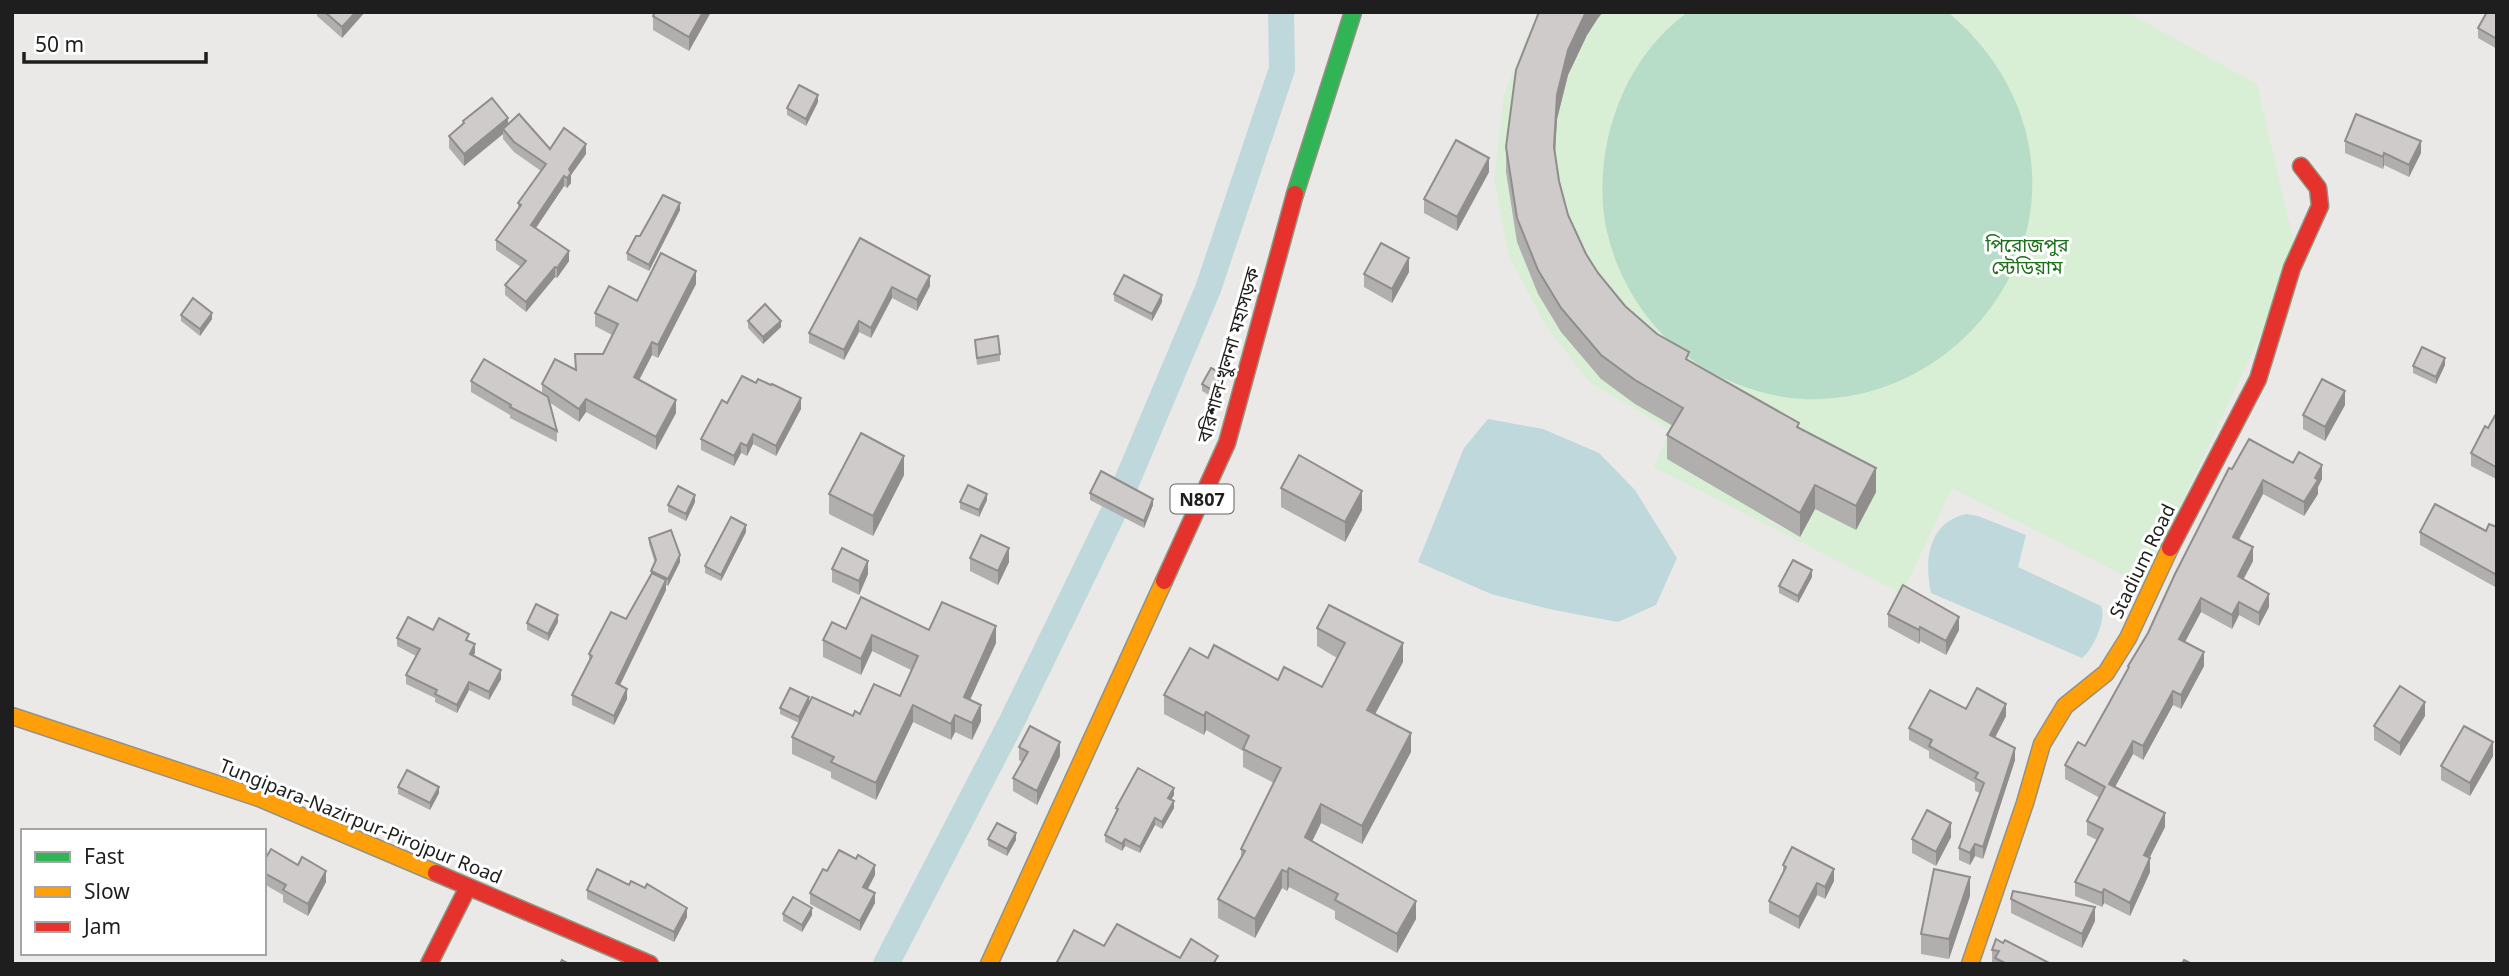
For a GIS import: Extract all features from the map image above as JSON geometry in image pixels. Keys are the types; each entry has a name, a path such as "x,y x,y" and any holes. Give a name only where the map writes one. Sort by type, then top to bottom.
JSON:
{"main road":[{"name":"বরিশাল-খুলনা মহাসড়ক","path":"989,964 1227,443 1293,201 1353,12"},
{"name":"Stadium Road","path":"1970,964 2025,803 2042,744 2065,706 2106,673 2128,638 2155,578 2258,379 2292,268 2320,206 2318,188 2301,166"},
{"name":"Tungipara-Nazirpur-Pirojpur Road","path":"12,716 259,798 650,964"},
{"path":"429,964 468,887"}],"green space":[{"name":"পিরোজপুর স্টেডিয়াম","path":"1545,12 1507,158 1515,230 1540,297 1558,327 1580,356 1635,404 1585,273 1554,172 1554,133 1564,88 1581,45 1603,12 2127,12 2257,84 2293,239 2292,268 2143,585 1952,488 1902,594 1654,467 1670,430 1588,381 1544,323 1508,254 1494,177 1504,96 1527,36","holes":["1778,497 1811,515 1800,537 1766,519"]},
{"path":"1688,12 1948,12 1985,51 2013,96 2030,152 2031,207 2018,259 1992,306 1956,345 1911,375 1859,394 1802,399 1753,390 1721,377 1679,350 1650,320 1627,286 1611,247 1603,206 1606,151 1621,98 1633,73 1648,51"}],"water":[{"path":"1488,419 1543,429 1599,453 1635,490 1677,558 1656,605 1618,622 1549,609 1491,594 1418,562 1464,448"},
{"path":"1967,514 2026,535 2018,567 2101,606 2102,618 2098,634 2082,658 1931,593 1928,568 1932,544 1944,525"}],"building":[{"path":"325,12 356,12 342,27"},
{"path":"655,12 703,12 689,37 653,16"},
{"path":"1539,12 1586,12 1568,50 1557,95 1554,147 1568,215 1598,273 1625,306 1657,334 1689,352 1686,359 1799,423 1797,427 1876,468 1856,506 1815,485 1800,513 1667,435 1683,408 1635,380 1601,355 1561,308 1538,270 1517,218 1506,147 1516,70"},
{"path":"2487,12 2497,12 2497,39 2478,28"},
{"path":"799,85 818,95 806,119 787,108"},
{"path":"492,98 508,118 464,154 449,136"},
{"path":"519,114 550,149 564,128 586,144 569,169 571,173 567,178 564,176 531,225 569,251 526,302 505,285 526,261 496,240 546,164 514,142 503,129"},
{"path":"2356,114 2421,141 2409,165 2384,153 2383,157 2345,141"},
{"path":"1456,140 1489,158 1457,217 1424,199"},
{"path":"663,195 680,203 649,265 627,253"},
{"path":"860,238 930,276 917,300 892,287 871,328 859,321 844,350 809,333"},
{"path":"1381,243 1409,258 1392,289 1364,274"},
{"path":"661,253 696,271 658,345 652,342 634,377 676,400 656,437 586,399 579,409 542,384 555,359 576,370 575,354 603,354 618,324 595,313 609,286 637,301"},
{"path":"1124,275 1162,295 1152,314 1114,294"},
{"path":"193,298 212,313 200,329 181,315"},
{"path":"765,304 781,321 763,337 748,321"},
{"path":"998,336 1000,354 977,358 975,340"},
{"path":"2422,347 2445,358 2436,377 2413,366"},
{"path":"484,359 548,397 557,431 510,407 511,405 471,381"},
{"path":"1211,368 1221,373 1216,392 1202,384"},
{"path":"742,376 756,383 758,379 772,384 801,398 776,446 753,434 747,446 741,443 734,456 701,439 722,400 727,403"},
{"path":"2322,379 2345,391 2325,427 2303,415"},
{"path":"2497,412 2496,467 2471,453 2485,426 2488,428"},
{"path":"861,433 904,456 873,516 829,494"},
{"path":"2249,439 2293,463 2299,452 2322,465 2315,478 2318,480 2304,502 2263,480 2233,537 2253,547 2238,576 2269,594 2259,613 2239,602 2232,615 2201,598 2179,639 2204,652 2181,695 2173,691 2143,746 2133,741 2109,784 2165,813 2144,855 2150,858 2130,903 2104,889 2102,893 2075,882 2103,829 2087,821 2105,787 2065,765 2078,742 2085,746 2148,633 2229,468 2232,469"},
{"path":"1299,455 1362,491 1345,522 1281,488"},
{"path":"1101,471 1153,499 1144,521 1090,493"},
{"path":"968,485 987,494 979,510 960,502"},
{"path":"678,486 695,495 686,514 668,505"},
{"path":"2435,504 2486,531 2489,524 2497,527 2497,575 2420,532"},
{"path":"731,517 746,525 721,575 705,566"},
{"path":"671,530 680,555 668,579 651,571 656,560 649,538"},
{"path":"981,535 1009,548 998,571 970,558"},
{"path":"842,548 868,561 859,581 832,569"},
{"path":"1793,560 1812,570 1798,596 1779,586"},
{"path":"652,573 666,580 616,683 627,689 614,716 572,695 611,612 626,619"},
{"path":"1903,585 1959,617 1946,641 1888,614"},
{"path":"861,597 929,630 942,602 996,626 964,697 981,705 972,723 955,715 951,724 913,705 876,783 831,762 834,757 792,737 812,697 853,716 855,711 860,714 874,684 900,696 918,656 872,635 861,659 823,640 832,622 846,629"},
{"path":"536,604 558,615 548,634 527,623"},
{"path":"1329,605 1403,643 1367,710 1411,733 1362,826 1321,804 1305,837 1416,901 1397,934 1335,900 1338,894 1289,868 1287,872 1282,870 1255,919 1218,899 1245,851 1241,849 1281,768 1243,749 1249,736 1206,712 1204,716 1164,695 1190,648 1208,658 1214,645 1278,680 1284,667 1322,687 1345,643 1317,628"},
{"path":"408,617 433,630 439,618 469,634 466,640 475,644 470,654 501,670 489,692 469,682 457,705 435,694 437,690 406,675 420,649 397,638"},
{"path":"2400,686 2425,702 2400,743 2374,726"},
{"path":"790,688 809,697 799,717 780,708"},
{"path":"1977,688 2006,704 1990,735 2015,748 1983,847 1975,844 1970,853 1959,848 1984,783 1975,778 1978,773 1929,746 1932,740 1909,728 1930,690 1966,709"},
{"path":"1030,726 1060,742 1037,791 1013,778 1028,752 1019,747"},
{"path":"2464,726 2493,742 2470,783 2441,766"},
{"path":"1138,768 1174,788 1168,798 1174,801 1162,822 1155,818 1140,847 1125,839 1122,844 1105,835"},
{"path":"407,770 439,787 430,803 398,787"},
{"path":"1927,810 1951,823 1936,852 1912,839"},
{"path":"997,823 1016,833 1007,849 988,839"},
{"path":"1792,847 1834,869 1825,887 1817,883 1799,917 1769,901 1786,867 1783,865"},
{"path":"271,849 298,865 302,857 326,871 308,904 283,890 286,885 266,874 266,858"},
{"path":"839,850 856,859 858,855 875,865 863,887 875,893 860,921 810,893 823,869 827,871"},
{"path":"597,869 629,885 631,881 645,888 647,884 687,908 674,932 587,890"},
{"path":"1934,869 1970,877 1949,939 1921,934"},
{"path":"2013,891 2095,907 2082,934 2011,899"},
{"path":"793,897 812,908 802,925 783,914"},
{"path":"1117,924 1180,958 1191,939 1218,956 1213,964 1056,964 1074,930 1104,946"},
{"path":"1996,939 2003,943 2005,940 2051,964 2007,964 1995,958 1999,951 1992,950"}],"waterway":[{"path":"886,964 1012,721 1116,507 1208,289 1282,69 1281,12"}],"traffic: fast":[{"path":"1295,194 1353,12"}],"traffic: slow":[{"path":"1970,964 2025,803 2042,744 2065,706 2106,673 2128,638 2170,548"},
{"path":"989,964 1164,581"},
{"path":"12,716 259,798 436,873"}],"traffic: jam":[{"path":"2170,548 2258,379 2292,268 2320,206 2318,188 2301,166"},
{"path":"1164,581 1227,443 1295,194"},
{"path":"436,873 650,964"},
{"path":"429,964 468,887"}]}
